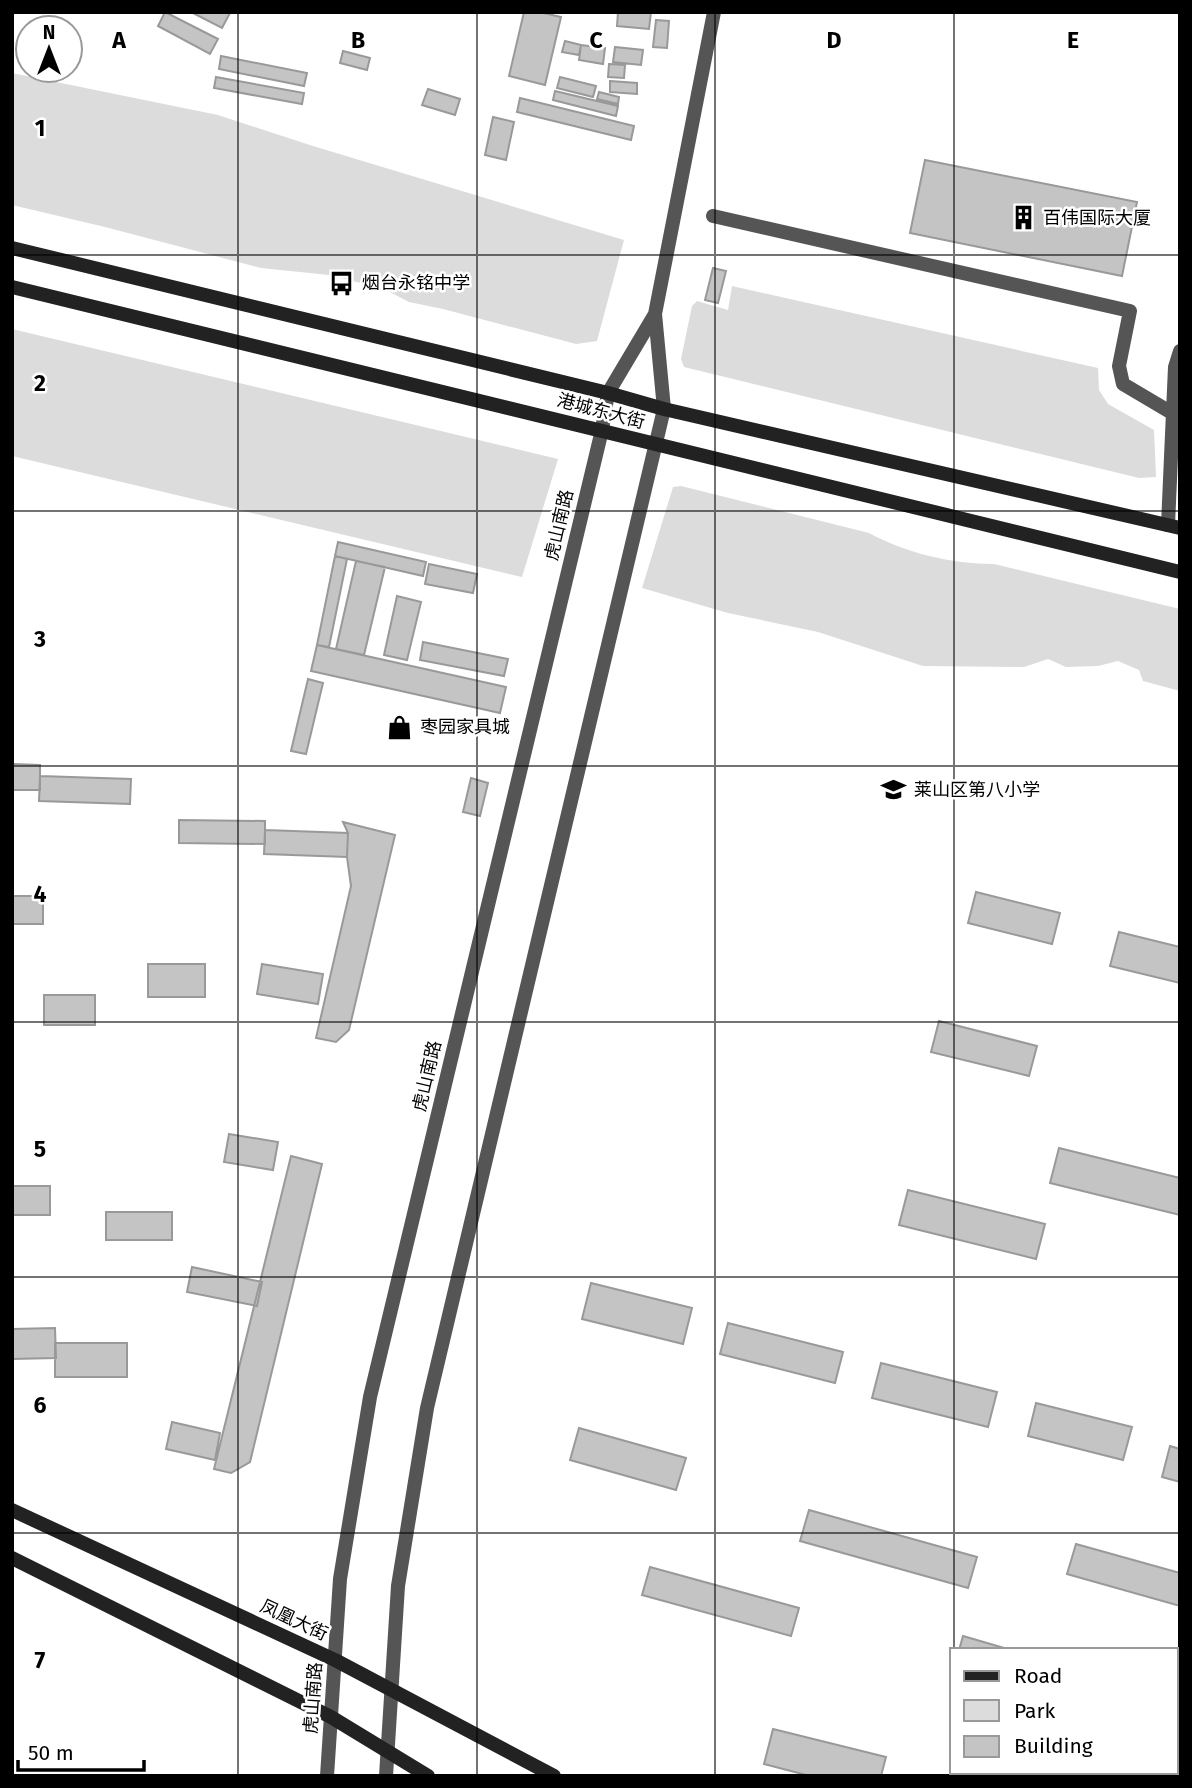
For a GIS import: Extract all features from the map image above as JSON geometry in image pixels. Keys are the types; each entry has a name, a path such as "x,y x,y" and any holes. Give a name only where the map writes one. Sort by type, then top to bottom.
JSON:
{"main road":[{"name":"港城东大街","path":"12,248 608,393 664,409 1145,520 1174,524"},
{"name":"港城东大街","path":"12,287 1180,572"},
{"name":"凤凰大街","path":"12,1510 335,1660 554,1776"},
{"path":"12,1558 331,1717 428,1776"}],"street":[{"path":"386,1776 398,1586 427,1408 664,409 655,314 714,12"},
{"path":"713,216 1130,311 1119,366 1123,384 1172,413"},
{"path":"608,393 655,314"},
{"path":"1174,524 1172,413 1175,367 1180,351"},
{"name":"虎山南路","path":"327,1776 340,1580 370,1397 602,430 608,393"}],"green space":[{"path":"12,73 14,84 66,84 218,115 624,240 597,341 576,344 409,302 384,289 329,275 261,268 12,205"},
{"path":"732,286 1098,368 1099,390 1108,404 1154,430 1156,477 1139,478 684,367 681,359 692,306 697,301 728,310"},
{"path":"12,329 558,459 522,577 12,456"},
{"path":"681,486 869,533 929,556 994,564 1180,609 1180,691 1143,681 1139,670 1118,661 1098,666 1066,667 1048,659 1024,667 923,666 818,632 728,613 642,588 673,487"}],"building":[{"path":"165,12 218,39 210,54 158,26"},
{"path":"191,12 229,12 230,13 222,28"},
{"path":"524,12 561,17 545,85 509,76"},
{"path":"618,12 651,12 649,29 617,26"},
{"path":"656,20 669,21 667,48 653,47"},
{"path":"565,41 581,45 579,55 562,52"},
{"path":"581,45 605,48 603,64 579,60"},
{"path":"615,47 643,50 641,65 613,62"},
{"path":"343,51 370,58 367,70 340,63"},
{"path":"221,56 307,73 304,86 219,69"},
{"path":"609,64 625,65 624,78 608,77"},
{"path":"216,77 304,93 302,104 214,88"},
{"path":"560,77 596,86 593,97 557,88"},
{"path":"610,81 637,83 637,94 610,92"},
{"path":"428,89 460,99 455,115 422,105"},
{"path":"555,91 618,106 616,116 553,100"},
{"path":"599,92 619,97 618,104 597,99"},
{"path":"520,98 634,126 631,140 517,112"},
{"path":"493,117 514,122 506,160 485,155"},
{"name":"百伟国际大厦","path":"925,160 1137,202 1122,276 910,233"},
{"path":"713,268 726,271 718,303 705,300"},
{"path":"338,542 426,562 423,576 335,556"},
{"path":"335,556 347,559 329,647 317,645"},
{"path":"356,561 385,567 364,655 336,649"},
{"path":"429,564 477,574 473,593 425,584"},
{"path":"397,596 421,602 407,660 384,655"},
{"path":"423,642 508,659 504,676 420,660"},
{"path":"317,645 506,687 500,713 311,671"},
{"path":"308,679 323,683 306,754 291,751"},
{"path":"12,764 40,765 40,790 12,790"},
{"path":"40,776 131,779 130,804 39,801"},
{"path":"471,778 488,783 480,816 463,812"},
{"path":"179,820 265,821 265,844 179,843"},
{"path":"343,822 395,835 349,1030 336,1042 316,1038 351,886 347,857 348,833"},
{"path":"265,830 348,833 347,857 264,854"},
{"path":"976,892 1060,913 1052,944 968,923"},
{"path":"12,896 43,896 43,924 12,924"},
{"path":"1119,932 1180,947 1180,983 1110,966"},
{"path":"148,964 205,964 205,997 148,997"},
{"path":"262,964 323,974 318,1004 257,994"},
{"path":"44,995 95,995 95,1025 44,1025"},
{"path":"939,1021 1037,1046 1029,1076 931,1052"},
{"path":"229,1134 278,1142 273,1170 224,1162"},
{"path":"1059,1148 1180,1178 1180,1215 1050,1183"},
{"path":"291,1156 322,1164 250,1462 231,1473 214,1469"},
{"path":"12,1186 50,1186 50,1215 12,1215"},
{"path":"908,1190 1045,1224 1036,1259 899,1225"},
{"path":"106,1212 172,1212 172,1240 106,1240"},
{"path":"192,1267 262,1282 257,1306 187,1292"},
{"path":"591,1283 692,1308 683,1344 582,1319"},
{"path":"728,1323 843,1352 835,1383 720,1354"},
{"path":"55,1328 56,1358 12,1359 12,1329"},
{"path":"55,1343 127,1343 127,1377 55,1377"},
{"path":"881,1363 997,1392 988,1427 872,1398"},
{"path":"1036,1403 1132,1427 1123,1460 1028,1436"},
{"path":"172,1422 220,1433 215,1460 166,1449"},
{"path":"579,1428 686,1458 676,1490 570,1460"},
{"path":"1170,1446 1180,1449 1180,1482 1162,1477"},
{"path":"809,1510 977,1557 968,1588 800,1541"},
{"path":"1076,1544 1180,1573 1180,1606 1067,1574"},
{"path":"650,1567 799,1608 791,1636 642,1595"},
{"path":"963,1636 1004,1648 960,1648"},
{"path":"1178,1692 1180,1692 1178,1728"},
{"path":"773,1729 886,1757 881,1776 810,1776 764,1764"}],"place":[{"name":"百伟国际大厦","path":"1023,218"},
{"name":"烟台永铭中学","path":"342,283"},
{"name":"枣园家具城","path":"400,727"},
{"name":"莱山区第八小学","path":"894,790"}]}
